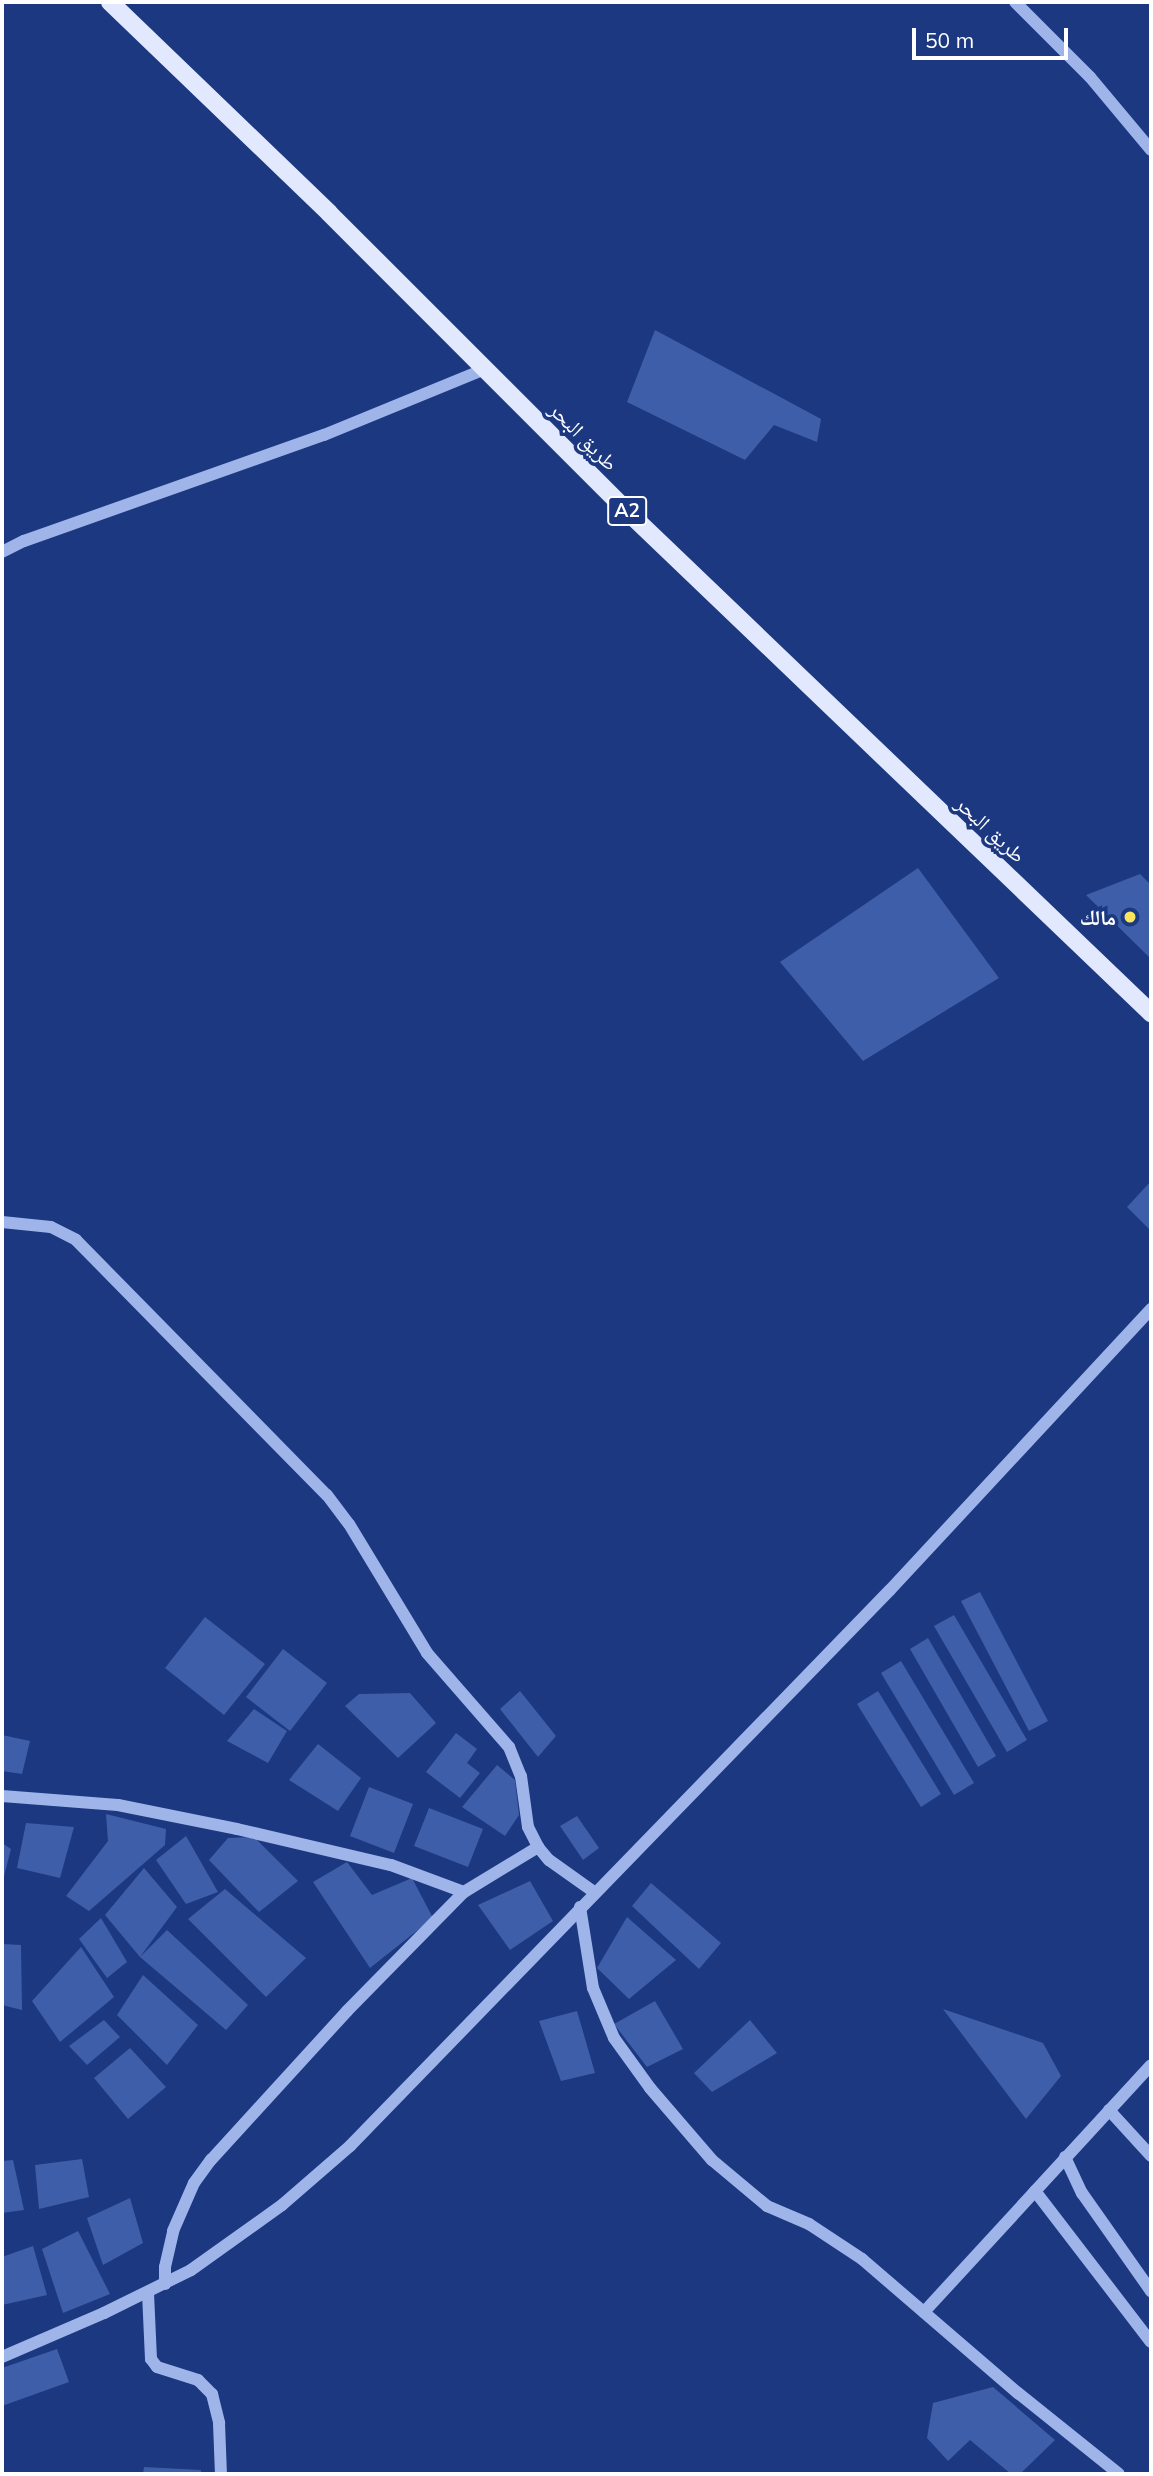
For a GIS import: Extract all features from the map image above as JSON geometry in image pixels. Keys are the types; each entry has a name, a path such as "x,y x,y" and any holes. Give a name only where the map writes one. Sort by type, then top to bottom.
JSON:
{"main road":[{"name":"طريق البحر","path":"110,2 806,684 1151,1013"}],"street":[{"path":"1015,2 1090,78 1151,150"},
{"path":"2,552 24,541 324,435 485,369"},
{"path":"2,1222 51,1227 75,1240 327,1495 349,1524 427,1653 509,1747 521,1776 528,1827 538,1847 549,1860 594,1892"},
{"path":"2,2357 165,2284 246,2232 350,2146 900,1580 1151,1309"},
{"path":"2,1796 118,1805 237,1829 391,1865 464,1892"},
{"path":"165,2284 165,2267 173,2231 194,2183 211,2160 331,2028 464,1892 500,1867 538,1847"},
{"path":"580,1907 588,1966 600,2010 632,2064 691,2138 751,2196 826,2233 862,2259 1119,2474"},
{"path":"924,2312 1151,2065"},
{"path":"1109,2110 1151,2157"},
{"path":"1065,2157 1082,2193 1151,2291"},
{"path":"1035,2192 1151,2342"},
{"path":"148,2293 151,2359 157,2367 198,2380 212,2395 219,2423 221,2474"}],"building":[{"path":"655,330 821,419 817,442 774,425 745,460 627,402"},
{"path":"918,868 999,978 863,1061 780,962"},
{"name":"مالك","path":"1140,874 1151,885 1151,959 1086,895"},
{"path":"1151,1181 1151,1231 1127,1207"},
{"path":"980,1592 1048,1721 1029,1731 961,1601"},
{"path":"954,1615 1027,1740 1007,1752 934,1626"},
{"path":"205,1617 265,1664 224,1715 165,1668"},
{"path":"928,1638 996,1756 978,1767 910,1649"},
{"path":"283,1649 327,1683 290,1731 246,1697"},
{"path":"901,1661 974,1783 954,1795 881,1673"},
{"path":"520,1691 556,1736 538,1757 500,1709"},
{"path":"878,1691 941,1794 921,1807 857,1704"},
{"path":"410,1693 436,1723 398,1758 345,1706 359,1694"},
{"path":"254,1709 287,1731 268,1763 227,1741"},
{"path":"456,1733 477,1749 467,1763 480,1773 460,1798 426,1772"},
{"path":"2,1735 30,1741 22,1774 2,1771"},
{"path":"318,1744 361,1778 338,1811 289,1780"},
{"path":"497,1765 515,1780 519,1815 505,1836 462,1807"},
{"path":"369,1787 413,1804 394,1853 350,1836"},
{"path":"429,1808 483,1829 468,1867 414,1846"},
{"path":"106,1814 166,1829 165,1845 89,1911 66,1896 108,1841"},
{"path":"577,1816 599,1848 583,1860 560,1826"},
{"path":"26,1823 74,1827 60,1878 17,1868"},
{"path":"186,1836 218,1892 186,1904 156,1860"},
{"path":"254,1837 298,1881 259,1912 209,1860 228,1838"},
{"path":"2,1843 11,1849 3,1880 2,1880"},
{"path":"347,1862 372,1895 412,1878 433,1918 370,1968 313,1882"},
{"path":"144,1868 177,1907 140,1957 105,1915"},
{"path":"530,1881 553,1921 510,1950 478,1905"},
{"path":"651,1883 721,1943 699,1969 632,1906"},
{"path":"225,1889 306,1958 266,1997 188,1919"},
{"path":"627,1917 676,1960 629,1999 597,1968"},
{"path":"101,1918 127,1962 107,1978 79,1939"},
{"path":"167,1930 248,2005 226,2030 140,1957"},
{"path":"2,1944 21,1945 22,2010 2,2005"},
{"path":"81,1947 114,1997 60,2042 32,2001"},
{"path":"143,1975 198,2025 167,2065 117,2015"},
{"path":"655,2001 683,2049 647,2067 614,2024"},
{"path":"943,2009 1043,2043 1061,2076 1026,2119"},
{"path":"577,2011 595,2073 561,2081 539,2021"},
{"path":"104,2020 120,2037 87,2065 69,2046"},
{"path":"750,2020 777,2053 712,2092 694,2073"},
{"path":"130,2048 166,2087 128,2119 94,2078"},
{"path":"82,2159 89,2197 39,2209 35,2165"},
{"path":"13,2160 24,2210 2,2213 2,2161"},
{"path":"130,2198 143,2243 103,2265 87,2218"},
{"path":"78,2231 110,2294 63,2313 42,2249"},
{"path":"33,2246 47,2295 2,2305 2,2257"},
{"path":"57,2349 69,2382 2,2406 2,2368"},
{"path":"993,2387 1055,2440 1020,2474 1011,2474 970,2440 948,2461 927,2438 933,2403"},
{"path":"144,2467 201,2470 201,2474 143,2474"}],"place":[{"name":"مالك","path":"1130,917"}]}
